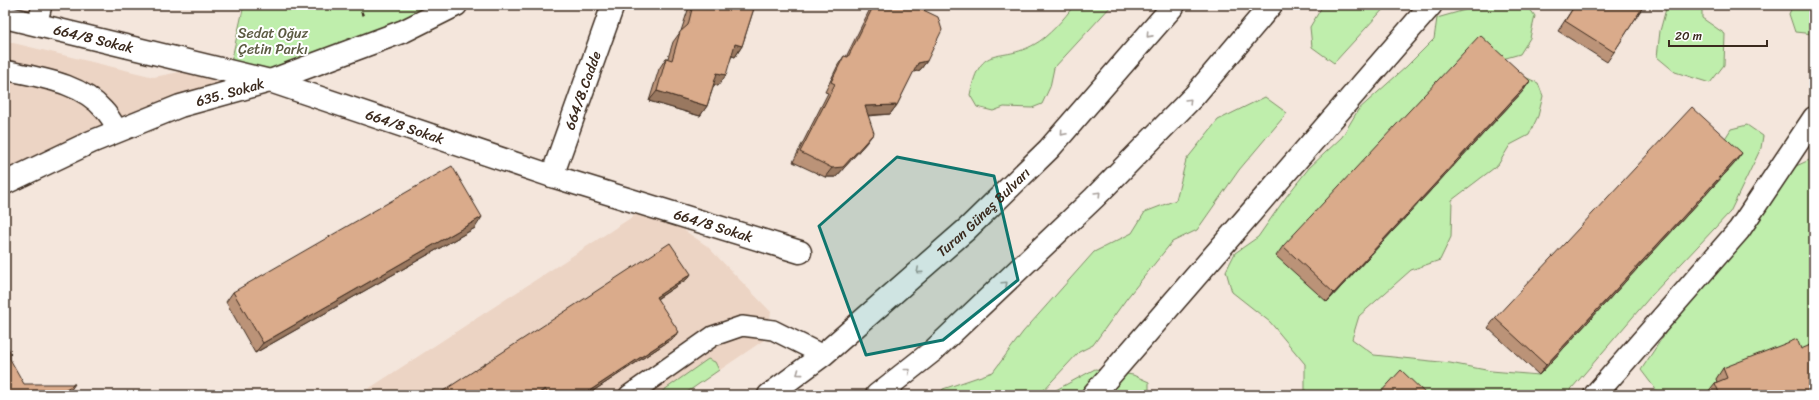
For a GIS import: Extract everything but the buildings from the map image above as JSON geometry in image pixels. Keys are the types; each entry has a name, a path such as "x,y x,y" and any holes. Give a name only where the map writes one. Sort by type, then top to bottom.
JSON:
{"street":[{"name":"635. Sokak","path":"5,183 91,142 180,106 270,81 404,31 456,5"},
{"name":"664/8.Cadde","path":"552,176 613,5"},
{"name":"Turan Güneş Bulvarı","path":"769,395 823,356 967,229 1049,149 1174,5"},
{"path":"878,395 934,350 1094,198 1194,96 1271,5"},
{"path":"1092,395 1431,5"},
{"name":"664/8 Sokak","path":"5,17 39,15 270,81 552,176 800,252"},
{"path":"1595,395 1739,230 1814,118"}],"lane":[{"path":"5,70 67,84 87,95 105,110 118,131"},
{"path":"629,395 713,336 742,326 773,330 823,356"}],"highlighted area":[{"path":"897,157 994,176 1018,280 943,340 866,355 819,226"}],"shaded area":[{"path":"5,41 154,77 210,66 270,81 5,183"},
{"path":"649,206 707,246 771,312 767,338 683,395 359,395"}],"green space":[{"name":"Sedat Oğuz Çetin Parkı","path":"244,5 456,5 270,81 229,71"},
{"path":"1074,5 1112,5 1054,68 1050,87 1042,104 1032,108 1004,107 993,111 977,107 970,95 974,78 986,60 1022,50 1040,41 1056,27"},
{"path":"1323,5 1387,5 1334,63 1312,47 1310,27"},
{"path":"1466,5 1527,5 1535,16 1530,38 1520,54 1492,62 1538,83 1543,96 1538,116 1529,135 1510,145 1498,165 1452,200 1451,237 1440,260 1411,270 1359,316 1352,339 1374,355 1450,363 1491,371 1539,375 1719,148 1731,129 1747,125 1763,136 1761,148 1730,212 1650,297 1566,395 1298,395 1305,390 1305,364 1270,322 1232,292 1226,271 1235,253 1258,237 1286,197 1309,168 1342,137 1358,110 1406,67 1434,39 1437,18 1465,10"},
{"path":"1667,5 1702,5 1702,18 1725,34 1724,65 1710,83 1675,72 1657,57 1660,31"},
{"path":"1793,5 1814,5 1814,34 1795,32 1789,14"},
{"path":"1265,97 1287,113 1239,170 1197,230 1172,242 1127,298 1093,345 1079,352 1039,395 939,395 943,389 993,372 1023,332 1094,252 1132,233 1145,212 1176,200 1186,160 1218,120"},
{"path":"1814,158 1814,395 1660,395 1641,370 1672,323 1743,240 1796,166"},
{"path":"708,359 715,362 719,370 683,395 657,395"},
{"path":"1095,369 1133,375 1149,382 1149,395 1054,395 1056,390"}]}
